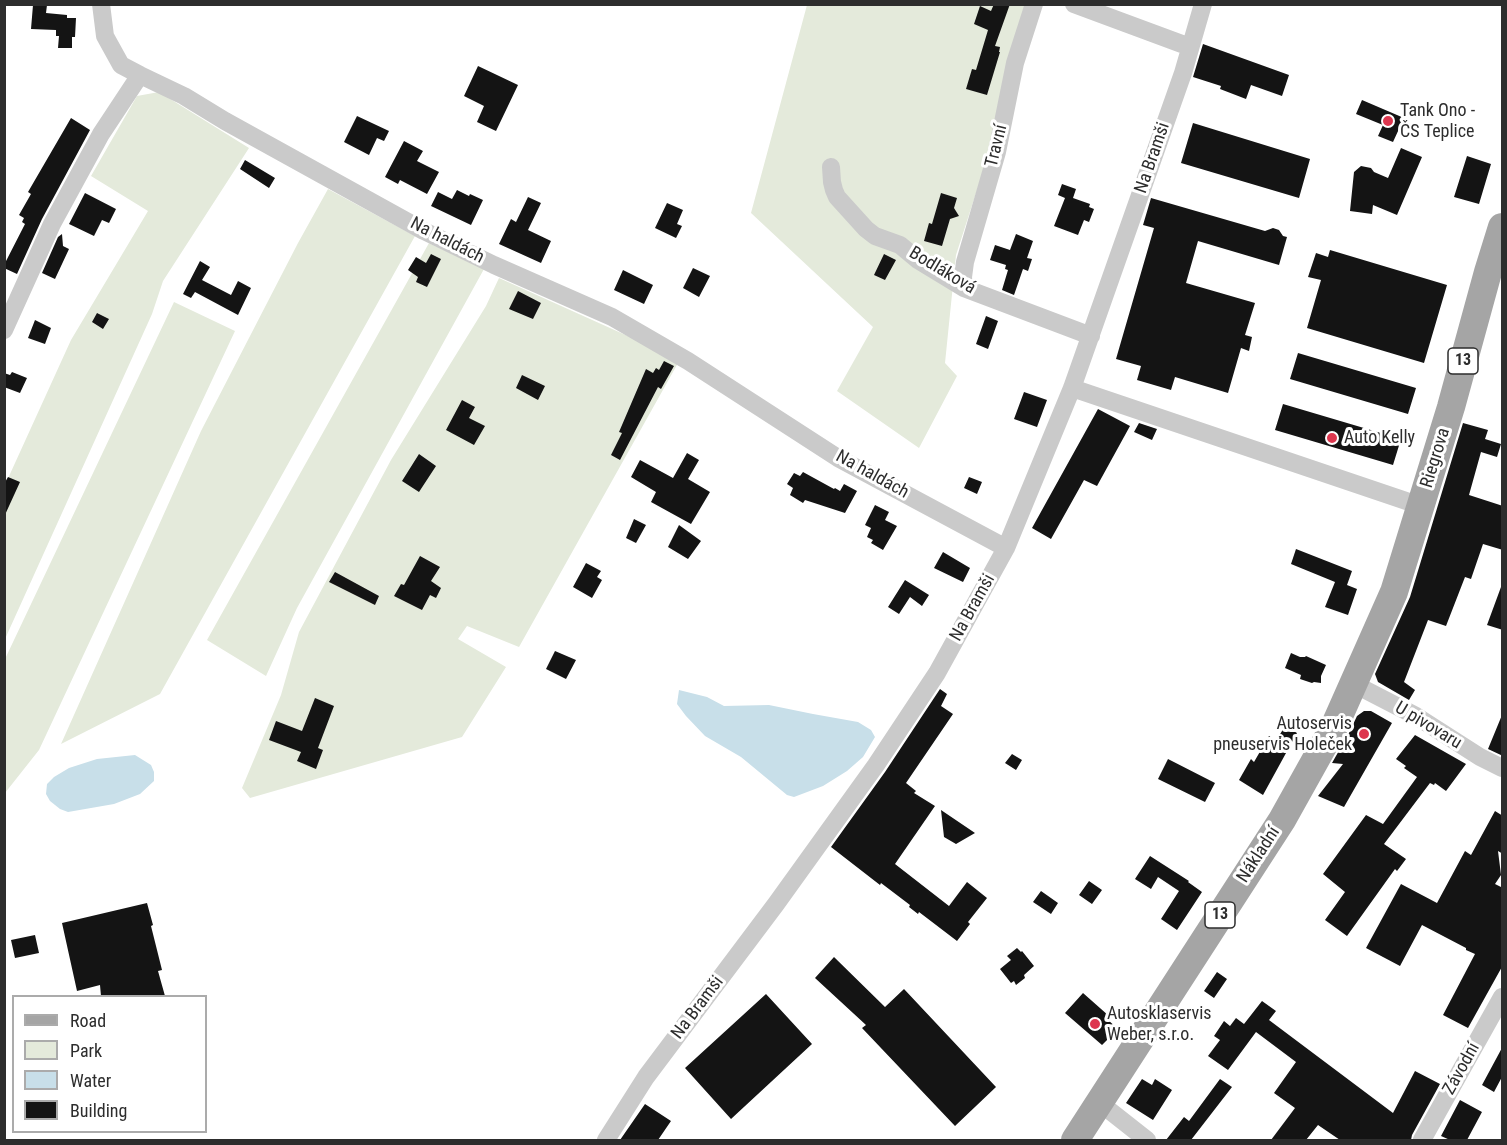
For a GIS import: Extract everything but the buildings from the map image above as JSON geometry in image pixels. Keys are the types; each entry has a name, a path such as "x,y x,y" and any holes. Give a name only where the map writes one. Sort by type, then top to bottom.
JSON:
{"main road":[{"name":"Riegrova","path":"1354,684 1394,592 1451,407 1503,226"},
{"name":"Nákladní","path":"1075,1140 1282,820 1335,725 1354,684"}],"street":[{"name":"Na haldách","path":"101,4 105,36 121,65 184,96 424,231 612,318 688,361 838,458 1006,548"},
{"name":"Travní","path":"964,288 965,262 997,152 1015,63 1034,4"},
{"path":"1074,4 1190,48"},
{"name":"Na Bramši","path":"606,1140 646,1077 776,904 876,765 937,673 1006,548 1072,388 1190,48 1203,4"},
{"path":"4,330 52,224 101,134 140,75"},
{"name":"Bodláková","path":"831,167 832,182 837,197 875,236 900,245 918,260 964,288 1090,336"},
{"path":"1072,388 1421,506"},
{"name":"U pivovaru","path":"1354,684 1416,716 1480,757 1503,768"},
{"name":"Závodní","path":"1422,1140 1503,997"},
{"path":"1100,1103 1147,1140"}],"green space":[{"path":"807,5 1027,5 988,156 956,255 945,363 957,376 919,448 837,391 873,327 751,213"},
{"path":"159,92 249,148 163,281 152,314 5,639 5,485 71,340 148,211 91,176 137,96"},
{"path":"328,189 415,236 160,694 61,744 201,431"},
{"path":"429,243 484,269 297,608 266,676 207,640"},
{"path":"499,278 630,337 678,363 519,647 467,626 458,639 506,667 462,737 250,798 242,788 281,695 299,632 391,460 486,306"},
{"path":"174,302 235,331 39,750 5,793 5,659"}],"water":[{"path":"679,690 707,697 724,706 769,705 858,722 871,730 875,737 863,757 847,771 823,786 794,797 787,795 741,757 705,736 677,704"},
{"path":"135,755 151,765 154,772 154,781 140,794 114,804 68,812 50,801 46,794 47,784 69,768 97,759"}],"place":[{"name":"Tank Ono - ČS Teplice","path":"1388,121"},
{"name":"Auto Kelly","path":"1332,438"},
{"name":"Autoservis pneuservis Holeček","path":"1364,734"},
{"name":"Autosklaservis Weber, s.r.o.","path":"1095,1024"}]}
